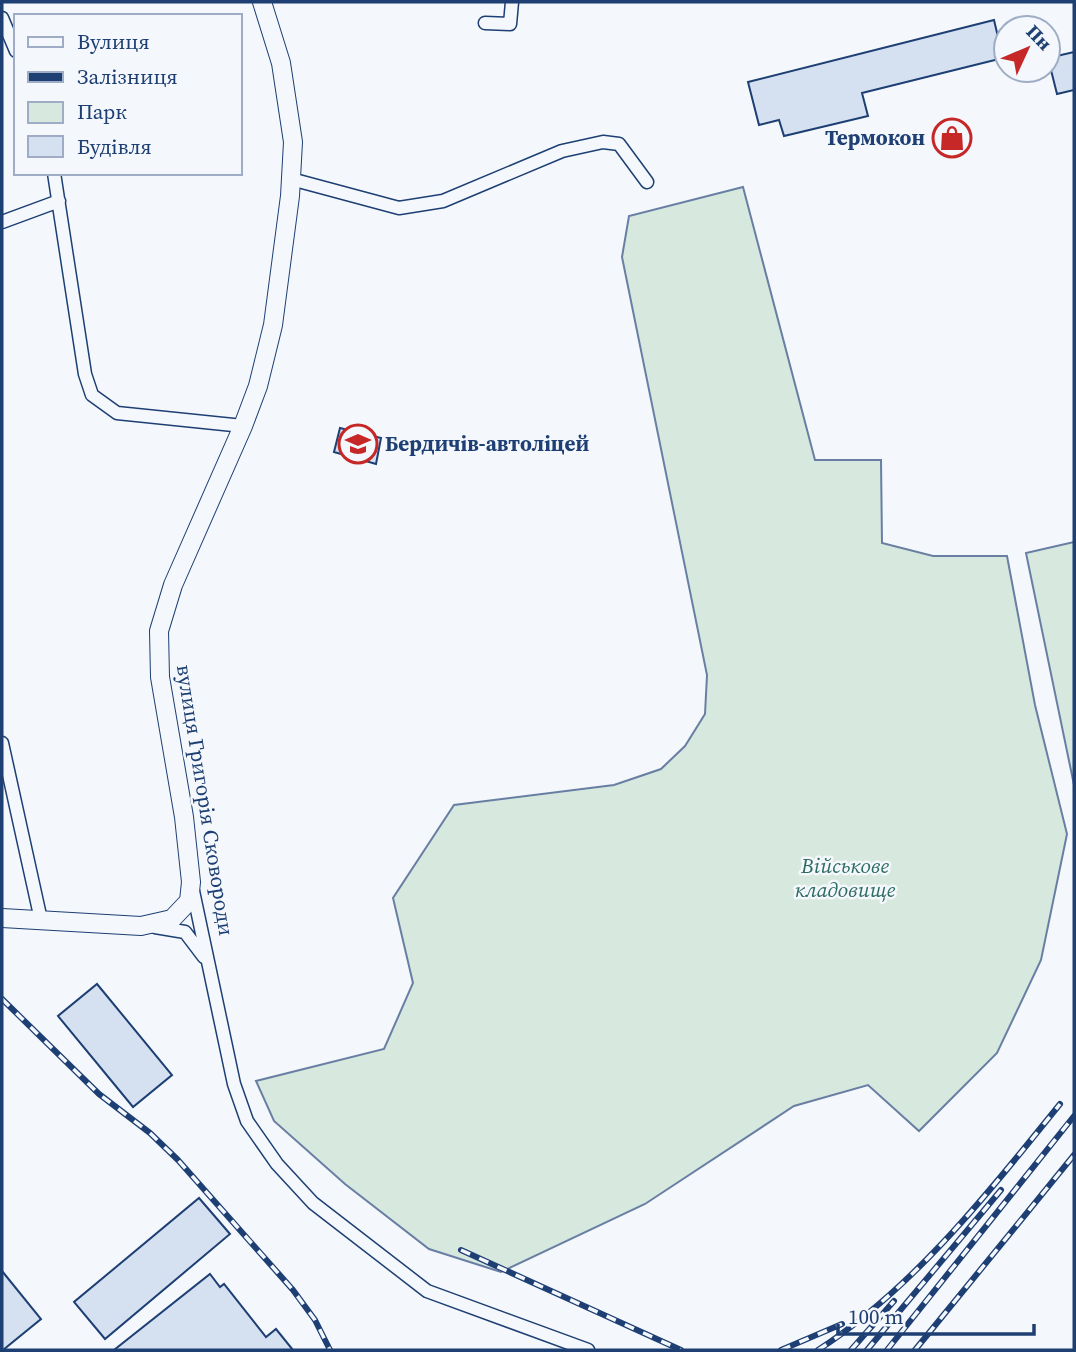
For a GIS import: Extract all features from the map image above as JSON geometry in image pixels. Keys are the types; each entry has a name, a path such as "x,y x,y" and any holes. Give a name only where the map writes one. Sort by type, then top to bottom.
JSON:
{"main road":[{"name":"вулиця Григорія Сковороди","path":"191,882 184,817 160,677 159,631 173,585 258,386 273,326 293,142 281,63 262,2"},
{"path":"2,918 141,926 164,922 179,915 189,901 191,882"}],"street":[{"path":"485,23 510,24 512,2"},
{"path":"2,18 14,46"},
{"path":"291,179 399,208 443,201 562,151 603,142 619,144 647,182"},
{"path":"54,175 85,373 92,395 117,413 243,426"},
{"path":"2,222 60,201"},
{"path":"2,743 41,920"},
{"name":"вулиця Григорія Сковороди","path":"191,882 234,1084 247,1121 277,1164 313,1203 427,1292 588,1350"},
{"path":"141,926 185,932 208,962"}],"green space":[{"name":"Військове кладовище","path":"743,187 815,460 881,460 882,543 933,556 1007,556 1035,705 1067,834 1041,960 997,1053 919,1131 868,1085 794,1106 645,1204 501,1272 429,1249 345,1184 274,1121 256,1081 384,1049 413,983 393,898 454,805 614,785 661,769 685,746 705,714 707,675 622,257 629,216"},
{"path":"1074,542 1074,785 1026,553"}],"building":[{"path":"992,21 992,61 862,93 868,116 784,136 779,120 759,125 748,82"},
{"path":"1074,52 1074,90 1057,94 1054,84 1062,84 1062,55"},
{"path":"340,428 381,438 376,464 334,452"},
{"path":"97,984 172,1075 133,1107 58,1016"},
{"path":"199,1198 230,1234 105,1339 74,1302"},
{"path":"2,1271 41,1319 3,1350 2,1350"},
{"path":"210,1274 220,1287 224,1284 266,1337 276,1329 293,1350 114,1350"}],"railway":[{"path":"2,999 99,1094 150,1133 178,1160 293,1290 315,1320 330,1350"},
{"path":"818,1350 886,1298 918,1268 978,1204 1060,1104"},
{"path":"887,1350 1074,1116"},
{"path":"915,1350 1074,1155"},
{"path":"867,1350 1001,1190"},
{"path":"461,1250 681,1350"},
{"path":"851,1350 894,1301"},
{"path":"781,1350 842,1324"}],"place":[{"name":"Термокон","path":"952,138"},
{"name":"Бердичів-автоліцей","path":"358,444"}]}
